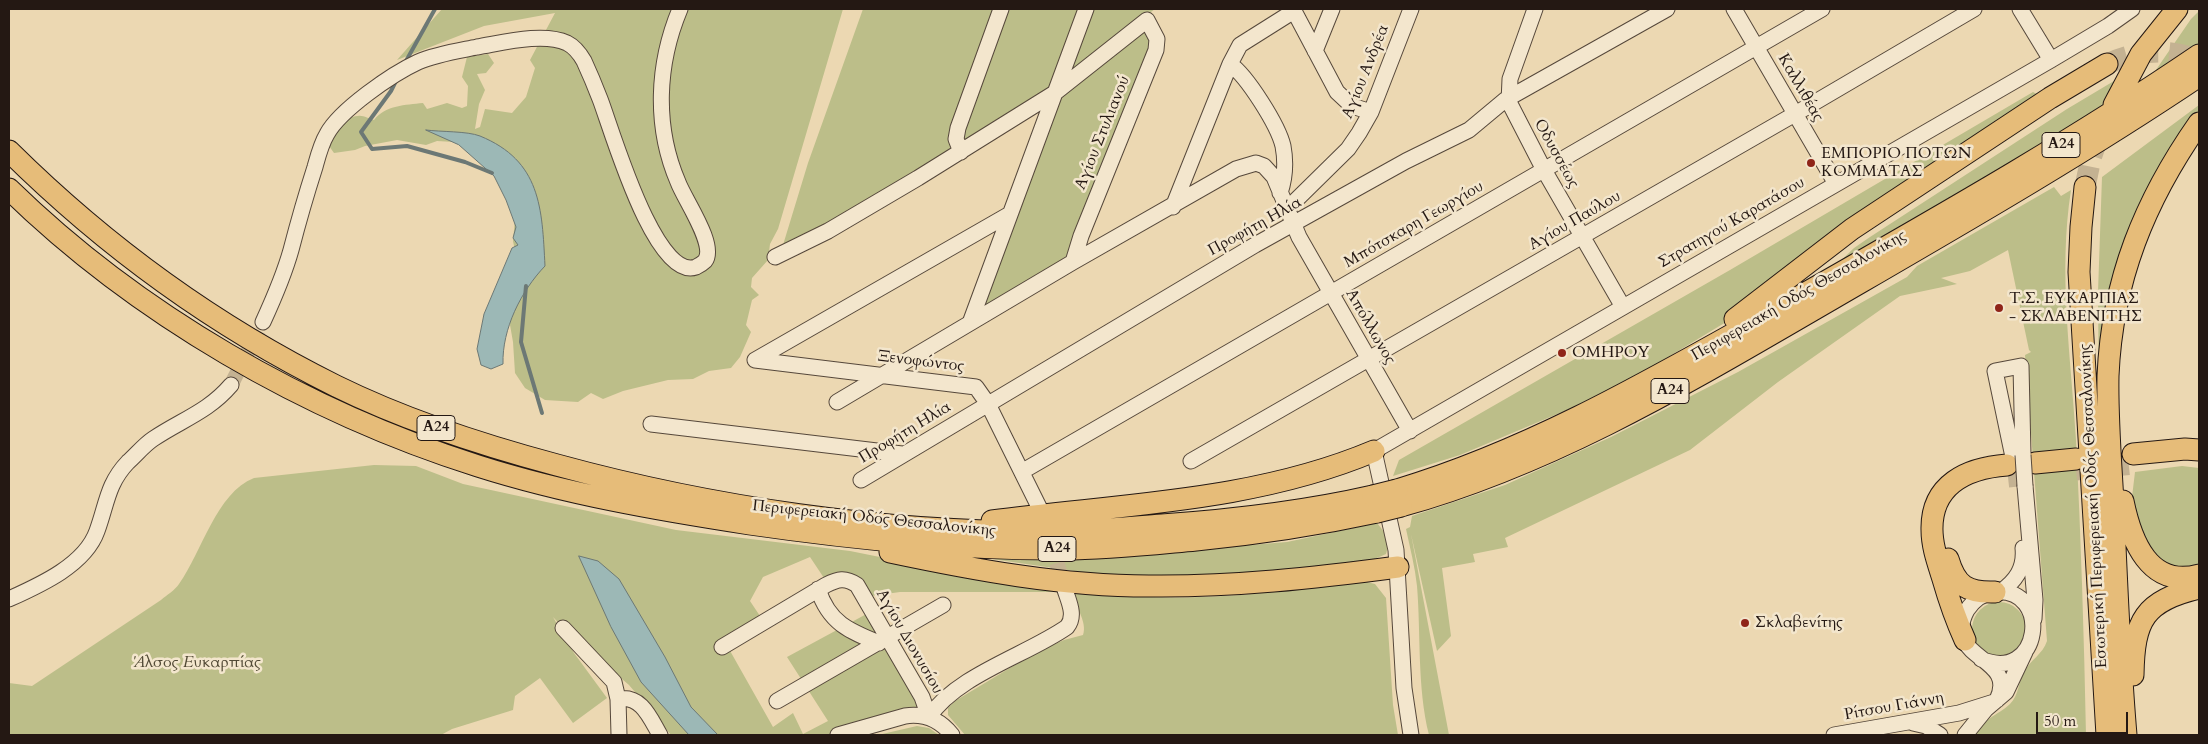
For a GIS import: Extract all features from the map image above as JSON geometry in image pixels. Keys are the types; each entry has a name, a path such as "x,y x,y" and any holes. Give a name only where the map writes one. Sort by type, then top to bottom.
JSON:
{"highway":[{"path":"2114,105 2141,54 2177,9"},
{"name":"Περιφερειακή Οδός Θεσσαλονίκης","path":"1399,498 1428,481 1521,445 1661,375 2014,173 2084,131 2199,55"},
{"path":"1639,386 1740,316 1852,229 2050,98 2107,64"},
{"name":"Περιφερειακή Οδός Θεσσαλονίκης","path":"9,189 76,249 162,314 222,350 326,405 394,436 478,466 516,477 627,502 736,522 896,542 974,547 1066,549 1143,545 1247,535 1399,498 1434,497 1508,470 1588,434 1783,328 2008,197 2106,137 2199,76"},
{"path":"2199,123 2166,174 2139,226 2132,246 2116,310 2110,352 2108,397 2127,520 2136,546 2146,561 2162,572 2183,578 2199,575"},
{"name":"Περιφερειακή Οδός Θεσσαλονίκης","path":"9,151 86,223 196,305 286,360 339,387 403,415 503,450 593,475 680,495 831,518 937,528 1032,532 1098,530 1258,517 1375,504"},
{"name":"Εσωτερική Περιφερειακή Οδός Θεσσαλονίκης","path":"2085,187 2079,272 2107,735"},
{"name":"Εσωτερική Περιφερειακή Οδός Θεσσαλονίκης","path":"2108,397 2126,735"},
{"path":"2199,450 2184,449 2133,459 2199,462"},
{"path":"937,528 1225,493 1309,473 1374,450"},
{"path":"1997,592 1976,592 1964,586 1956,579 1948,557 1942,528 1948,507 1954,497 1962,489 1979,481 2020,470 2076,464"},
{"path":"1965,640 1952,607 1934,546 1932,527 1934,509 1944,491 1961,476 1983,468 2020,470"},
{"path":"736,522 766,530 964,567 1054,580 1106,585 1236,584 1398,567"},
{"path":"2134,735 2133,665 2141,623 2147,613 2163,600 2199,588"}],"street":[{"path":"263,322 280,282 320,148 332,125 348,109 418,62 459,50 507,42 547,38 569,44 577,50 583,58 600,100 631,188 652,229 668,254 679,264 692,268 702,264 707,256 706,240 675,176 665,139 662,110 665,58 680,9"},
{"path":"961,152 956,139 958,128 1001,9"},
{"path":"970,323 1008,215 1086,9"},
{"path":"1315,51 1332,9"},
{"name":"Αγίου Ανδρέα","path":"1286,209 1348,149 1371,112 1411,9"},
{"path":"1508,99 1510,78 1535,9"},
{"name":"Προφήτη Ηλία","path":"861,480 1293,224 1406,161 1469,130 1508,99 1667,9"},
{"name":"Καλλιθέας","path":"1734,9 1836,184"},
{"name":"Μπότσκαρη Γεωργίου","path":"1023,471 1822,9"},
{"name":"Αγίου Παύλου","path":"1191,461 1974,9"},
{"path":"2020,9 2051,60"},
{"name":"Στρατηγού Καρατάσου","path":"1374,450 1410,431 2051,60 2108,26 2132,9"},
{"path":"837,402 1073,262 1173,207 1230,64 1240,44 1293,10 1326,75 1341,97 1352,106 1371,112"},
{"name":"Αγίου Στυλιανού","path":"1056,92 1147,20 1155,32 1157,45 1073,262"},
{"path":"1230,64 1244,77 1255,92 1282,144 1285,172 1280,193"},
{"path":"775,258 828,231 961,152 1056,92"},
{"name":"Οδυσσέως","path":"1508,99 1544,170 1623,307"},
{"name":"Απόλλωνος","path":"1173,207 1239,168 1258,164 1272,174 1293,224 1368,360 1410,431"},
{"name":"Ξενοφώντος","path":"1008,215 755,360 970,385 980,391 988,404 1023,471 1040,509"},
{"path":"1965,735 1978,718 1996,701 2007,690 2032,639 2036,600 2020,470 1995,372 2021,366 2020,470 2023,564 2015,580 1997,592 1981,596 1970,606 1963,626 1965,640 1972,651 1995,668 2000,675 2002,687 1996,701"},
{"path":"9,599 63,570 84,553 97,531 112,482 127,464 152,440 204,410 219,399 231,385"},
{"path":"651,424 902,454"},
{"path":"1374,450 1394,536 1398,567 1404,688 1411,735"},
{"name":"Αγίου Διονυσίου","path":"818,590 842,579 848,579 857,585 883,640 922,697 929,717"},
{"path":"722,647 818,590 827,610 838,622 855,633 883,640"},
{"path":"929,717 939,705 956,691 1018,653 1067,627 1072,614 1065,590"},
{"path":"1997,592 2009,594 2021,600 2030,612 2034,623"},
{"path":"777,701 943,605"},
{"path":"563,628 611,677 618,699 618,735"},
{"path":"1981,659 1994,663 2008,662 2026,651"},
{"path":"618,699 630,698 639,704 660,735"},
{"name":"Ρίτσου Γιάννη","path":"1834,735 1954,714 1996,701"},
{"path":"1949,735 1954,714"},
{"path":"1954,714 1961,735"},
{"path":"838,735 906,716 917,715 929,717 943,726 952,735"},
{"path":"1906,722 1926,726 1940,735"}],"green space":[{"path":"442,9 843,9 778,229 770,244 768,260 752,278 751,287 759,295 752,300 746,325 751,332 740,357 731,368 709,371 693,379 668,380 623,391 603,399 591,393 578,402 545,400 525,388 515,373 513,342 503,285 515,251 513,241 515,219 514,184 470,149 454,142 437,141 426,145 397,140 334,153 329,146 333,136 343,123 353,117 362,116 374,120 384,111 403,105 423,103 427,109 447,103 462,108 467,106 468,86 462,77 467,57 488,54 494,63 486,73 477,74 485,90 479,104 475,129 480,127 485,109 512,113 526,97 535,68 530,60 555,13 484,26 397,60"},
{"path":"863,9 1155,9 1137,22 1155,43 1069,259 982,310 1064,80 940,159 789,248 783,245 808,163"},
{"path":"2199,11 2199,46 2149,80 2191,19"},
{"path":"2119,78 2106,108 1825,276 1854,248 1870,237 2067,109"},
{"path":"2033,92 2046,99 1769,296 1612,391 1460,455 1393,476 1399,460 1730,270"},
{"path":"2199,105 2199,123 2132,248 2099,412 2098,292 2102,177"},
{"path":"2054,187 2061,196 2071,190 2067,221 2066,284 2078,477 2086,735 1975,735 1981,725 2010,704 2017,693 2024,672 2043,650 2047,641 2025,355 2031,352 2029,350 2008,250 1970,271 1941,278 1957,284 1900,296 1778,382 1690,450 1505,538 1508,547 1473,554 1475,562 1442,568 1451,636 1437,651 1411,534 1449,735 1429,735 1421,680 1417,586 1406,529 1410,527 1412,516 1505,485 1611,437 1738,372 1907,277 1917,266"},
{"name":"Άλσος Ευκαρπίας","path":"374,465 416,466 463,484 676,530 850,551 1054,592 900,592 871,596 857,583 830,587 810,557 763,577 750,601 768,628 729,649 773,727 793,713 803,734 828,721 787,657 872,611 924,712 848,735 671,735 629,685 566,631 553,617 574,653 607,698 573,723 540,678 515,696 513,710 452,729 441,735 9,735 9,683 32,686 161,600 173,590 187,571 211,525 229,496 241,486 254,478"},
{"path":"2182,466 2199,468 2199,570 2179,571 2146,553 2132,497 2135,472"},
{"path":"1377,523 1387,537 1386,554 1361,565 1257,578 1108,576 958,554 1139,554 1287,542"},
{"path":"1363,581 1375,584 1386,598 1393,705 1398,735 965,735 948,715 948,708 955,701 1038,651 1064,640 1083,635 1084,624 1069,590 1134,596 1199,597 1261,593"},
{"path":"1994,602 2004,602 2014,606 2022,614 2026,629 2022,644 2014,652 2004,656 1994,656 1984,652 1976,644 1972,634 1972,624 1976,614 1984,606"},
{"path":"917,726 929,728 939,735 878,735"}],"water":[{"path":"426,130 475,134 500,146 527,173 539,206 545,266 528,287 515,311 506,337 503,364 491,369 481,365 477,349 484,314 512,248 518,245 513,238 516,227 506,200 494,176 459,145"},
{"path":"579,556 598,561 619,579 665,657 691,707 718,735 689,735 641,682 611,627"}],"waterway":[{"path":"406,61 435,9"},
{"path":"396,81 391,91 361,132 372,149 407,146 465,162 492,173"},
{"path":"526,286 521,342 542,413"}],"tunnel":[{"path":"2107,64 2130,56 2153,52 2176,54 2199,60"},
{"path":"2085,187 2091,158 2100,132"},
{"path":"231,385 263,322"},
{"path":"2076,470 2133,464"},
{"path":"2008,477 2036,474"},
{"path":"1050,541 1065,589"}],"place":[{"name":"ΕΜΠΟΡΙΟ ΠΟΤΩΝ ΚΟΜΜΑΤΑΣ","path":"1811,163"},
{"name":"Τ.Σ. ΕΥΚΑΡΠΙΑΣ - ΣΚΛΑΒΕΝΙΤΗΣ","path":"1999,308"},
{"name":"ΟΜΗΡΟΥ","path":"1562,353"},
{"name":"Σκλαβενίτης","path":"1745,623"}]}
